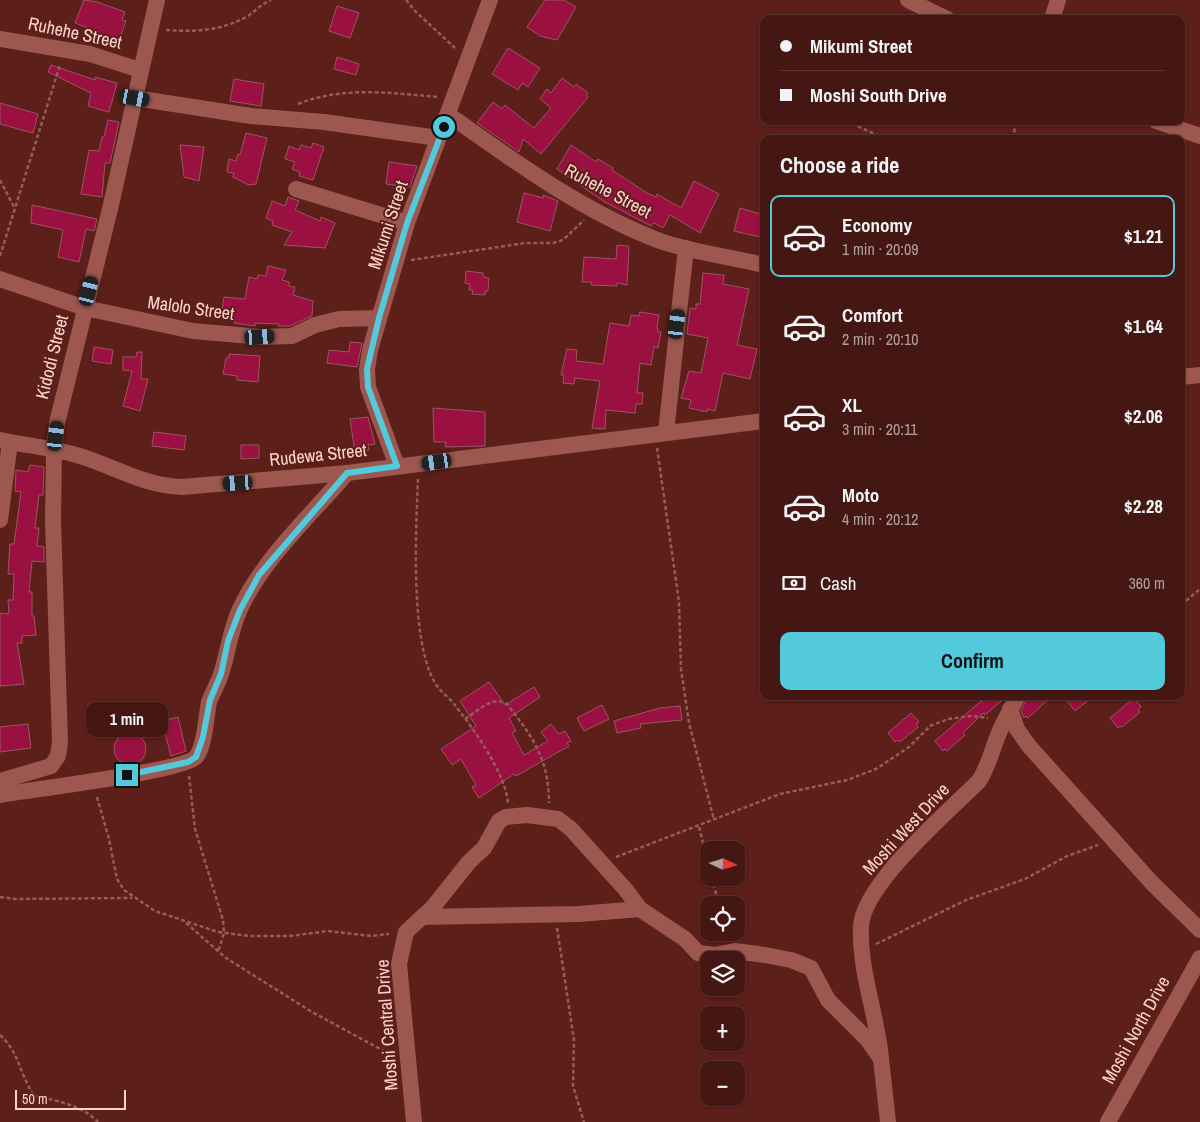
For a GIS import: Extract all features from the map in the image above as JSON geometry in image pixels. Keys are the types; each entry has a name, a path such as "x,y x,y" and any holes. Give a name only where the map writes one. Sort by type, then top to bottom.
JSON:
{"street":[{"name":"Kidodi Street","path":"0,782 51,766 58,756 60,742 54,599 54,449 65,384 85,308 157,0"},
{"name":"Mikumi Street","path":"397,466 368,387 367,369 379,318 407,223 438,138 455,99 467,60 490,0"},
{"path":"908,0 939,15"},
{"path":"1053,15 1058,0"},
{"name":"Ruhehe Street","path":"0,39 90,54 140,70"},
{"path":"135,98 215,111 438,138"},
{"name":"Ruhehe Street","path":"449,115 500,151 593,210 635,230 686,248 760,264"},
{"path":"1168,125 1200,136"},
{"path":"296,189 407,223"},
{"path":"660,434 686,248"},
{"name":"Malolo Street","path":"0,279 85,308 193,331 260,337 292,336 315,325 339,319 379,318"},
{"path":"1185,377 1200,375"},
{"name":"Rudewa Street","path":"5,441 54,449 83,457 144,482 164,486 256,482 347,473 760,422"},
{"path":"0,520 5,441"},
{"path":"0,795 145,773 188,762 196,757 200,748 210,700 221,674 228,641 240,610 259,575 347,473"},
{"path":"1011,709 1017,729 1029,746 1152,883 1200,930"},
{"name":"Moshi West Drive","path":"881,1060 879,1034 862,953 861,926 871,897 896,864 979,781 987,769 1011,709"},
{"path":"406,932 422,917 484,848 499,821 506,817 549,817 558,819 602,862 640,909 685,939 698,953 715,955 735,951 791,960 811,968 828,1000 867,1039 881,1060 888,1122"},
{"path":"422,917 555,914 640,909"},
{"name":"Moshi Central Drive","path":"406,932 399,964 414,1122"},
{"name":"Moshi North Drive","path":"1108,1122 1200,958"}],"path":[{"path":"151,28 196,31 220,28 247,16 261,5 272,0"},
{"path":"406,0 416,12 467,60"},
{"path":"0,256 65,49"},
{"path":"276,117 314,98 342,93 384,92 455,99"},
{"path":"855,125 877,135"},
{"path":"0,180 14,208"},
{"path":"396,261 525,243 563,240 593,210"},
{"path":"660,434 679,602 681,669 689,723 714,820"},
{"path":"418,465 415,544 421,643 434,684 453,702 466,719 498,772 506,791 506,817"},
{"path":"1185,601 1200,589"},
{"path":"466,719 490,702 502,701 507,704 540,751 548,775 549,817"},
{"path":"602,862 780,794 847,780 876,769 909,747 930,726 948,719 1011,709"},
{"path":"188,762 190,798 195,829 223,920 224,932 218,952"},
{"path":"92,780 109,839 117,879 124,890 155,911 185,922 249,936 290,936 328,931 371,936 406,932"},
{"path":"699,826 703,841"},
{"path":"862,953 886,938 959,903 1025,879 1067,856 1114,839"},
{"path":"0,897 15,899 134,898"},
{"path":"555,914 574,1040 574,1086 584,1122"},
{"path":"185,922 218,952 312,1012 408,1063"},
{"path":"0,1035 14,1051 22,1077 34,1095 67,1102 88,1112 98,1122"}],"building":[{"path":"84,0 97,2 125,12 122,20 126,21 119,41 112,39 111,43 91,35 94,30 75,23"},
{"path":"545,0 564,0 576,7 557,40 540,36 527,27"},
{"path":"337,6 359,13 350,38 329,31"},
{"path":"508,48 540,68 528,87 522,83 518,90 492,74"},
{"path":"337,57 359,64 356,75 334,69"},
{"path":"51,65 95,80 95,77 117,83 109,112 88,106 91,93 48,72"},
{"path":"562,78 574,87 576,84 588,93 586,95 588,97 541,154 523,139 519,152 477,123 493,102 502,109 505,105 534,128 551,108 540,99 547,89 551,93"},
{"path":"234,79 264,84 261,106 230,101"},
{"path":"0,103 38,114 33,133 0,124"},
{"path":"108,120 119,122 110,163 105,163 102,197 81,194 89,150 99,151"},
{"path":"246,133 267,138 256,184 249,185 233,177 234,173 227,172 229,159 236,161 238,154 240,155"},
{"path":"313,143 324,147 313,180 299,176 300,172 292,169 295,162 285,159 289,146 299,150 301,145 311,148"},
{"path":"180,145 204,147 199,181 184,177"},
{"path":"571,145 596,162 598,159 613,168 612,170 647,193 656,197 657,194 681,208 694,181 719,194 700,233 670,215 663,228 654,223 651,226 603,201 557,169"},
{"path":"389,162 417,166 410,187 386,184"},
{"path":"524,193 543,198 543,195 558,201 550,231 517,222"},
{"path":"288,197 299,201 295,210 320,221 321,217 335,223 325,248 284,245 292,232 272,225 273,221 266,218 272,201 285,206"},
{"path":"32,205 97,219 94,231 86,229 79,262 58,257 63,230 31,223"},
{"path":"740,208 760,214 760,237 734,231"},
{"path":"617,245 629,246 627,285 617,283 617,286 591,285 591,282 582,282 584,257 616,259"},
{"path":"268,266 286,270 282,280 289,282 289,286 295,287 293,295 313,301 312,316 290,326 255,323 255,326 234,323 235,319 221,318 224,297 245,299 249,277 257,279 258,275 266,276"},
{"path":"466,271 483,273 483,277 489,278 488,291 485,291 485,295 472,294 473,290 469,290 470,284 465,283"},
{"path":"703,273 724,275 723,284 749,289 737,345 757,349 750,379 723,373 715,411 707,409 707,412 689,408 691,400 681,398 689,371 701,373 708,338 687,334 690,308 696,309 696,304 700,304"},
{"path":"640,312 659,315 657,326 658,332 661,332 658,348 654,347 651,365 640,363 637,393 643,393 642,404 636,404 635,413 606,410 605,429 592,428 600,381 575,378 574,384 563,383 564,375 561,375 567,349 577,350 576,361 603,364 610,323 629,326 631,315 639,316"},
{"path":"350,342 362,343 357,367 327,363 329,350 349,352"},
{"path":"94,347 113,350 111,364 92,361"},
{"path":"137,352 142,352 141,379 148,379 140,411 123,406 132,371 123,370 123,357 136,357"},
{"path":"229,354 260,356 258,382 237,380 237,376 223,374 226,358 229,358"},
{"path":"433,408 485,412 485,446 445,447 446,442 434,442"},
{"path":"368,417 375,444 368,445 369,450 355,452 350,419"},
{"path":"154,432 186,436 184,450 152,446"},
{"path":"241,445 259,445 259,458 241,459"},
{"path":"30,465 44,467 43,495 39,495 35,528 39,528 37,546 44,547 44,562 32,561 29,592 32,592 32,616 34,616 36,635 22,636 22,643 17,643 24,684 0,686 0,613 9,614 8,600 13,600 14,574 8,574 10,544 14,544 21,492 15,491 16,470 28,472"},
{"path":"489,682 505,705 534,687 540,697 509,718 516,731 512,733 524,755 548,741 541,732 551,724 559,734 565,731 571,741 567,743 569,746 516,776 514,774 479,798 472,787 476,785 461,759 452,765 441,749 476,726 460,701"},
{"path":"982,700 1002,700 985,715 983,713 963,733 965,735 947,751 945,749 943,751 935,741"},
{"path":"1026,700 1048,700 1028,718 1026,716 1024,718 1021,711"},
{"path":"1066,700 1089,700 1075,711"},
{"path":"1132,700 1136,700 1141,707 1138,710 1140,712 1122,727 1118,728 1110,718"},
{"path":"602,705 609,719 584,731 577,718"},
{"path":"680,706 682,720 640,724 641,728 617,733 614,721 660,708"},
{"path":"911,713 919,722 916,724 918,727 900,742 898,740 895,742 888,733"},
{"path":"178,717 186,751 171,756 162,721"},
{"path":"28,724 31,748 0,752 0,727"},
{"path":"130,733 136,734 141,738 145,743 145,755 141,760 136,764 130,765 124,764 119,760 115,755 114,749 115,743 119,738 124,734"}],"route":[{"path":"127,775 145,773 188,762 196,757 203,737 210,700 221,674 228,641 240,610 259,575 347,473 397,466 368,387 367,369 370,350 407,223 438,138 444,127"}]}
